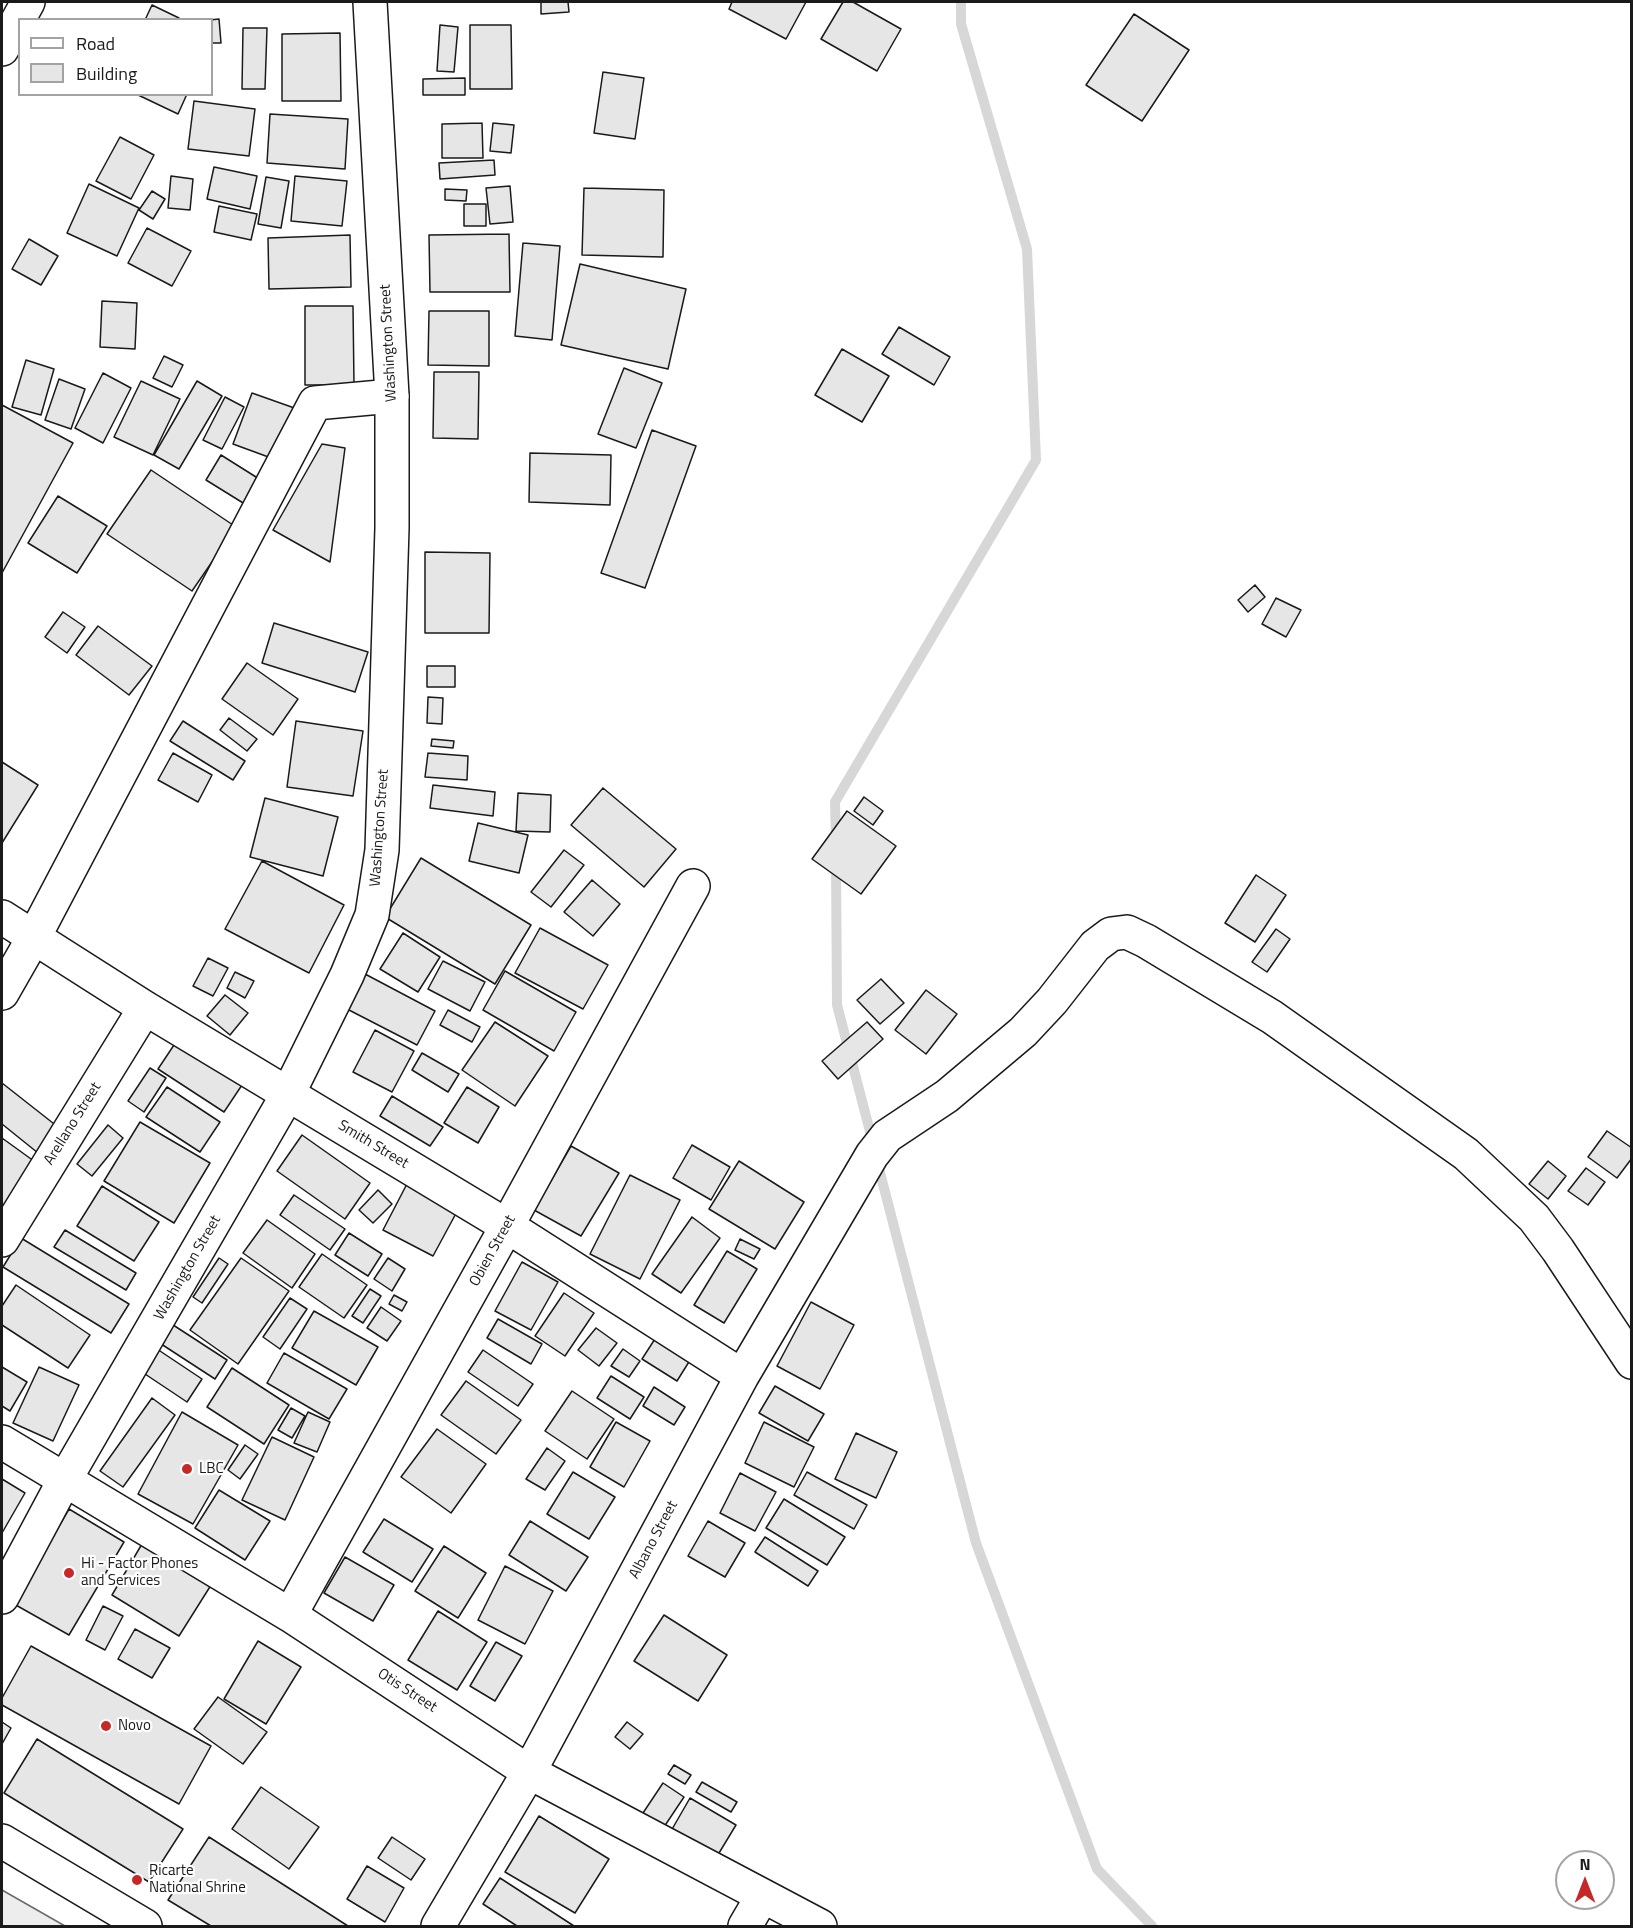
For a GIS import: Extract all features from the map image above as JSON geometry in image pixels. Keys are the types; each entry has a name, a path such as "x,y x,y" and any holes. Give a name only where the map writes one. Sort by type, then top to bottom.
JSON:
{"street":[{"path":"19,18 28,2"},
{"name":"Washington Street","path":"2,1597 64,1481 288,1094 346,975 372,915 382,850 392,528 392,396 370,2"},
{"path":"2,49 18,20"},
{"path":"2,993 34,937 315,403 392,396"},
{"name":"Obien Street","path":"290,1615 693,886"},
{"name":"Smith Street","path":"2,917 145,1008 507,1226 742,1376"},
{"name":"Albano Street","path":"438,1926 529,1772 742,1376 872,1155 888,1136 947,1096 1023,1032 1052,1001 1095,946 1111,934 1127,932 1146,941 1272,1017 1466,1154 1534,1218 1558,1250 1632,1362"},
{"name":"Arellano Street","path":"2,1240 145,1008"},
{"name":"Otis Street","path":"2,1442 290,1615 529,1772 820,1926"},
{"path":"2,1841 145,1926"},
{"path":"745,1926 762,1897"}],"shaded area":[{"path":"2,1890 65,1926 2,1926"}],"building":[{"path":"541,2 568,2 569,12 541,14"},
{"path":"732,2 806,2 786,39 729,9"},
{"path":"843,2 853,2 901,29 877,71 821,39"},
{"path":"152,5 179,18 146,18"},
{"path":"1134,14 1189,50 1142,121 1086,85"},
{"path":"219,19 221,43 213,43 213,20"},
{"path":"440,25 458,27 454,72 437,71"},
{"path":"470,25 511,25 512,89 470,89"},
{"path":"243,28 267,28 265,89 242,89"},
{"path":"340,33 341,101 282,101 282,34"},
{"path":"603,72 644,78 635,139 594,133"},
{"path":"465,78 465,95 423,95 423,79"},
{"path":"140,96 186,96 178,114"},
{"path":"194,101 255,109 249,156 188,149"},
{"path":"270,114 348,119 345,169 267,163"},
{"path":"482,123 483,158 442,158 442,124"},
{"path":"493,123 514,125 511,153 490,151"},
{"path":"120,137 154,155 131,199 96,181"},
{"path":"494,160 495,175 440,179 439,163"},
{"path":"214,167 257,176 250,209 207,199"},
{"path":"171,176 193,179 190,210 168,208"},
{"path":"295,176 347,181 342,226 291,221"},
{"path":"266,177 289,181 281,228 258,224"},
{"path":"89,184 139,208 117,256 67,233"},
{"path":"510,186 513,222 490,224 486,188"},
{"path":"584,188 664,190 663,257 582,255"},
{"path":"445,189 467,190 466,201 445,200"},
{"path":"152,191 165,199 153,219 139,210"},
{"path":"464,204 486,204 486,226 464,226"},
{"path":"219,206 257,214 251,240 214,232"},
{"path":"147,228 191,251 172,286 128,263"},
{"path":"509,234 510,292 430,292 429,235"},
{"path":"350,235 351,287 269,289 268,238"},
{"path":"29,239 58,256 41,285 12,269"},
{"path":"523,243 560,246 552,340 515,336"},
{"path":"580,264 686,289 668,369 561,345"},
{"path":"102,301 137,303 135,349 100,347"},
{"path":"305,306 353,306 354,385 305,385"},
{"path":"429,311 489,311 489,366 428,365"},
{"path":"899,327 950,357 934,385 882,354"},
{"path":"842,349 889,376 862,422 815,395"},
{"path":"164,356 183,365 172,387 153,378"},
{"path":"26,360 54,369 41,415 12,407"},
{"path":"624,368 662,383 636,448 598,434"},
{"path":"434,372 479,372 478,439 433,438"},
{"path":"103,373 131,388 103,443 75,428"},
{"path":"59,379 85,389 71,429 45,420"},
{"path":"141,381 180,399 153,455 114,437"},
{"path":"197,381 222,396 179,469 154,455"},
{"path":"252,393 300,410 282,462 233,444"},
{"path":"225,397 244,407 222,449 203,440"},
{"path":"2,405 73,443 2,573"},
{"path":"652,430 696,446 645,588 601,573"},
{"path":"322,444 345,448 330,562 273,530"},
{"path":"530,453 611,455 610,505 529,502"},
{"path":"221,455 264,482 248,506 206,480"},
{"path":"151,470 236,527 192,591 107,534"},
{"path":"58,496 107,526 77,573 28,543"},
{"path":"425,552 490,553 489,633 425,633"},
{"path":"1255,585 1265,597 1248,612 1238,600"},
{"path":"1276,598 1301,610 1286,637 1262,624"},
{"path":"63,612 85,627 67,653 45,637"},
{"path":"274,623 368,652 355,692 262,663"},
{"path":"98,626 152,666 129,695 76,655"},
{"path":"247,663 298,699 273,735 222,699"},
{"path":"427,666 455,666 455,687 427,687"},
{"path":"428,697 443,698 442,724 427,723"},
{"path":"229,718 257,739 247,751 220,730"},
{"path":"183,721 245,761 233,780 170,741"},
{"path":"296,721 363,731 353,796 287,787"},
{"path":"432,739 454,741 453,748 431,746"},
{"path":"173,753 212,775 198,802 158,780"},
{"path":"428,753 468,756 467,780 425,777"},
{"path":"2,762 38,785 2,843"},
{"path":"433,785 495,792 493,816 430,808"},
{"path":"603,788 676,849 644,887 571,825"},
{"path":"518,793 551,795 550,832 516,831"},
{"path":"864,797 883,811 873,825 854,811"},
{"path":"265,798 338,817 323,876 250,857"},
{"path":"847,811 896,846 861,894 812,859"},
{"path":"478,823 528,835 519,873 469,861"},
{"path":"564,850 584,865 551,907 531,892"},
{"path":"421,858 531,925 495,984 385,917"},
{"path":"262,861 344,905 309,973 225,929"},
{"path":"1256,875 1286,895 1255,942 1225,923"},
{"path":"592,880 620,904 593,936 564,912"},
{"path":"540,928 608,965 583,1009 515,973"},
{"path":"1276,929 1290,939 1267,972 1252,962"},
{"path":"403,933 440,957 418,992 380,969"},
{"path":"208,958 228,968 213,996 193,986"},
{"path":"443,961 485,982 470,1011 428,989"},
{"path":"505,971 576,1012 554,1051 483,1010"},
{"path":"235,972 254,981 245,998 227,988"},
{"path":"365,974 435,1011 417,1045 347,1009"},
{"path":"881,979 904,1003 880,1024 857,1000"},
{"path":"926,990 957,1014 926,1054 895,1030"},
{"path":"225,995 248,1013 230,1035 207,1016"},
{"path":"448,1010 480,1027 472,1042 440,1025"},
{"path":"495,1022 548,1056 515,1106 462,1070"},
{"path":"867,1022 883,1039 838,1079 822,1061"},
{"path":"375,1030 414,1051 392,1092 353,1072"},
{"path":"182,1033 248,1076 224,1112 158,1069"},
{"path":"422,1053 459,1074 448,1092 412,1070"},
{"path":"150,1068 166,1078 144,1112 128,1101"},
{"path":"2,1083 58,1127 38,1153 2,1124"},
{"path":"167,1087 220,1122 200,1152 146,1117"},
{"path":"467,1087 499,1107 478,1143 444,1123"},
{"path":"392,1096 443,1127 430,1146 380,1116"},
{"path":"140,1122 210,1163 174,1223 104,1181"},
{"path":"108,1125 123,1138 92,1176 77,1164"},
{"path":"1607,1131 1632,1148 1632,1158 1617,1178 1588,1157"},
{"path":"302,1135 370,1183 345,1219 277,1171"},
{"path":"2,1138 38,1164 7,1207 2,1204"},
{"path":"692,1145 730,1167 711,1200 673,1178"},
{"path":"571,1146 619,1173 581,1236 534,1210"},
{"path":"739,1161 804,1202 775,1249 709,1209"},
{"path":"1548,1161 1566,1176 1548,1199 1529,1184"},
{"path":"1586,1168 1605,1182 1588,1205 1568,1191"},
{"path":"630,1175 680,1200 640,1279 590,1254"},
{"path":"409,1180 460,1206 433,1256 383,1230"},
{"path":"102,1186 159,1222 134,1261 77,1226"},
{"path":"378,1190 392,1204 373,1223 359,1210"},
{"path":"294,1195 345,1229 330,1250 280,1215"},
{"path":"692,1217 720,1238 681,1293 652,1274"},
{"path":"267,1220 315,1254 292,1288 243,1253"},
{"path":"65,1230 136,1273 126,1290 54,1247"},
{"path":"349,1233 382,1254 368,1276 335,1255"},
{"path":"21,1238 129,1304 111,1333 3,1267"},
{"path":"740,1239 760,1249 754,1259 735,1250"},
{"path":"727,1251 757,1269 724,1323 694,1305"},
{"path":"322,1254 367,1285 344,1318 299,1287"},
{"path":"219,1258 228,1264 202,1303 193,1297"},
{"path":"241,1258 289,1291 238,1364 190,1330"},
{"path":"388,1258 405,1269 392,1291 374,1279"},
{"path":"522,1262 558,1282 531,1330 495,1311"},
{"path":"16,1285 90,1335 68,1368 2,1325 2,1306"},
{"path":"370,1289 381,1296 363,1323 352,1316"},
{"path":"564,1293 594,1313 565,1356 535,1336"},
{"path":"394,1295 407,1302 402,1311 389,1304"},
{"path":"290,1298 307,1309 280,1349 263,1337"},
{"path":"811,1302 854,1325 820,1389 777,1366"},
{"path":"381,1307 401,1321 387,1341 367,1328"},
{"path":"314,1311 378,1347 356,1385 292,1348"},
{"path":"498,1319 542,1344 531,1364 487,1338"},
{"path":"167,1321 227,1360 215,1379 155,1340"},
{"path":"596,1328 617,1343 599,1366 578,1350"},
{"path":"662,1328 697,1349 677,1381 642,1359"},
{"path":"154,1347 202,1379 187,1402 139,1370"},
{"path":"623,1349 640,1361 629,1377 611,1366"},
{"path":"483,1350 533,1384 518,1406 468,1372"},
{"path":"284,1353 347,1389 329,1419 267,1383"},
{"path":"2,1367 27,1382 10,1411 2,1406"},
{"path":"39,1367 79,1385 53,1441 13,1423"},
{"path":"232,1368 289,1405 264,1444 207,1407"},
{"path":"611,1376 644,1397 630,1419 597,1398"},
{"path":"466,1381 521,1420 496,1454 441,1415"},
{"path":"775,1386 824,1414 808,1441 759,1413"},
{"path":"654,1387 685,1407 674,1425 643,1406"},
{"path":"572,1391 614,1419 587,1459 545,1431"},
{"path":"152,1398 175,1415 123,1487 100,1471"},
{"path":"291,1408 305,1416 292,1438 278,1430"},
{"name":"LBC","path":"182,1412 238,1445 193,1524 138,1494"},
{"path":"308,1412 330,1422 317,1452 294,1443"},
{"path":"616,1422 650,1441 624,1487 590,1467"},
{"path":"764,1422 814,1447 794,1487 745,1463"},
{"path":"437,1429 486,1464 451,1513 401,1477"},
{"path":"856,1433 897,1452 876,1498 835,1479"},
{"path":"272,1437 314,1457 285,1520 242,1500"},
{"path":"245,1445 258,1454 240,1479 228,1470"},
{"path":"547,1448 565,1461 545,1490 526,1479"},
{"path":"573,1472 615,1497 589,1539 547,1514"},
{"path":"807,1472 867,1505 854,1529 794,1495"},
{"path":"740,1473 776,1492 755,1531 720,1513"},
{"path":"2,1479 25,1493 2,1533"},
{"path":"219,1490 270,1521 245,1560 195,1528"},
{"path":"784,1499 845,1537 827,1565 766,1528"},
{"name":"Hi - Factor Phones and Services","path":"69,1509 124,1542 69,1635 14,1604"},
{"path":"384,1519 433,1549 412,1582 363,1552"},
{"path":"530,1521 588,1557 566,1591 509,1555"},
{"path":"708,1521 745,1543 725,1577 688,1556"},
{"path":"149,1532 218,1574 179,1636 112,1595"},
{"path":"765,1537 818,1571 808,1586 755,1552"},
{"path":"444,1546 486,1573 458,1618 415,1591"},
{"path":"345,1557 394,1585 373,1621 324,1593"},
{"path":"505,1566 553,1591 525,1644 478,1620"},
{"path":"103,1606 123,1616 105,1650 86,1640"},
{"path":"438,1611 487,1642 457,1690 408,1660"},
{"path":"664,1615 727,1655 698,1701 634,1661"},
{"path":"135,1629 170,1648 152,1678 118,1659"},
{"path":"258,1641 301,1667 266,1724 224,1699"},
{"path":"496,1642 522,1656 495,1701 470,1686"},
{"name":"Novo","path":"31,1646 211,1746 179,1804 2,1705 2,1698"},
{"path":"218,1697 267,1732 243,1764 194,1729"},
{"path":"2,1722 11,1728 2,1744"},
{"path":"627,1722 643,1734 630,1749 615,1737"},
{"path":"37,1739 183,1829 149,1882 4,1793"},
{"path":"674,1765 691,1775 685,1784 668,1774"},
{"path":"702,1782 737,1802 731,1812 696,1792"},
{"path":"663,1783 684,1797 664,1827 643,1813"},
{"path":"261,1787 319,1827 289,1869 232,1829"},
{"path":"690,1798 736,1825 716,1858 671,1831"},
{"path":"539,1816 609,1859 575,1913 505,1872"},
{"path":"209,1837 348,1926 211,1926 168,1900"},
{"path":"392,1837 425,1859 411,1880 378,1858"},
{"path":"367,1866 404,1888 385,1922 347,1899"},
{"path":"500,1878 574,1926 517,1926 483,1904"}],"waterway":[{"path":"836,839 835,802 1036,460 1027,249 961,24 961,2"},
{"path":"836,863 837,1005 873,1143"},
{"path":"877,1161 976,1543 1097,1869 1152,1926"}],"place":[{"name":"LBC","path":"187,1469"},
{"name":"Hi - Factor Phones and Services","path":"69,1573"},
{"name":"Novo","path":"106,1726"},
{"name":"Ricarte National Shrine","path":"137,1880"}]}
